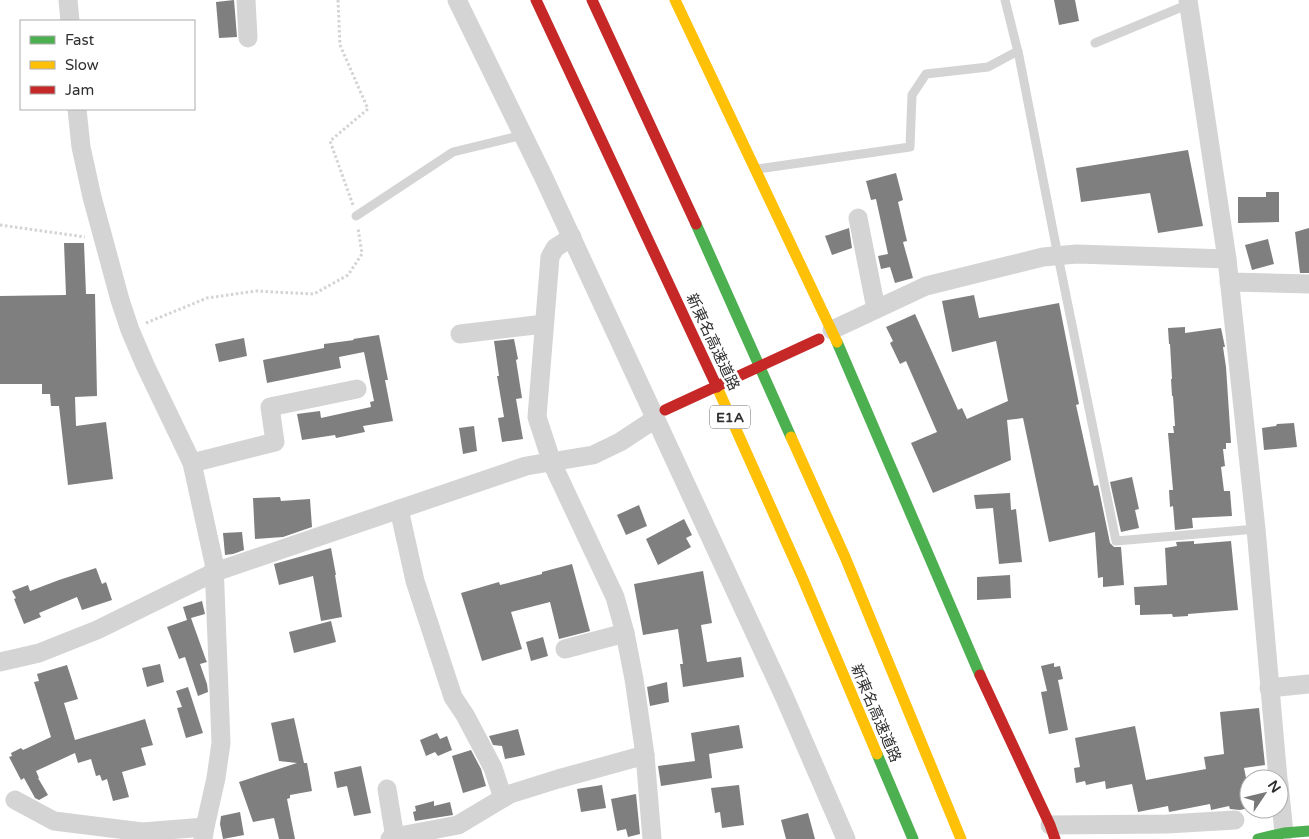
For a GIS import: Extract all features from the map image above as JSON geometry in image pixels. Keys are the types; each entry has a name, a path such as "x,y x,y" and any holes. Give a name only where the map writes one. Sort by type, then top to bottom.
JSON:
{"main road":[{"name":"新東名高速道路","path":"536,0 702,354 806,586 912,839"},
{"name":"新東名高速道路","path":"592,0 706,243 845,557 961,839"},
{"path":"675,0 756,170 825,334 1053,832"},
{"path":"660,415 825,334"},
{"path":"1258,839 1284,833 1309,831"}],"street":[{"path":"68,0 70,20"},
{"path":"246,0 248,38"},
{"path":"457,0 660,415 846,839"},
{"path":"1188,2 1229,282 1256,529 1277,769"},
{"path":"15,800 54,820 142,832 204,833 216,778 220,743 215,572 192,463 130,330 120,300 103,240 81,146 78,110"},
{"path":"858,218 876,309"},
{"path":"572,237 555,248 550,256 537,417 552,463 615,597 625,632 645,755 652,839"},
{"path":"825,334 926,286 1043,257 1077,254 1226,259"},
{"path":"1229,282 1309,284"},
{"path":"460,334 544,324"},
{"path":"192,463 275,442 270,408 357,389"},
{"path":"0,662 39,653 97,630 215,572 526,466 593,455 620,442 660,415"},
{"path":"400,509 415,581 453,697 465,715 492,768 503,798"},
{"path":"564,649 625,632"},
{"path":"1269,688 1309,684"},
{"path":"387,789 399,838 458,825 510,794 558,778 645,755"},
{"path":"1283,819 1284,833"},
{"path":"1053,832 1169,831 1235,820"}],"lane":[{"path":"1005,0 1018,52 1116,541 1256,529"},
{"path":"1095,43 1188,2"},
{"path":"756,170 910,148 912,95 926,74 988,67 1018,52"},
{"path":"356,216 453,152 523,135"}],"path":[{"path":"130,330 207,298 256,291 314,294 348,275 362,254 356,216 330,141 368,109 340,45 338,0"},
{"path":"0,225 103,240"}],"building":[{"path":"234,0 237,37 219,38 216,2"},
{"path":"1054,0 1075,0 1079,21 1059,25"},
{"path":"1188,150 1203,226 1158,233 1150,193 1081,202 1076,168"},
{"path":"896,173 903,200 898,202 907,241 903,242 913,278 895,283 890,267 881,269 878,256 888,254 876,199 871,200 866,181"},
{"path":"1266,192 1279,192 1279,222 1238,223 1238,197 1266,197"},
{"path":"849,228 852,248 832,255 825,236"},
{"path":"1309,228 1309,273 1300,273 1295,232"},
{"path":"1268,239 1274,264 1252,270 1245,245"},
{"path":"64,243 84,243 86,294 95,294 97,396 75,397 76,426 106,422 113,479 68,485 59,406 51,406 50,394 42,394 42,384 0,384 0,296 66,295"},
{"path":"974,295 979,318 1059,303 1079,404 1076,405 1094,486 1098,485 1110,543 1114,547 1121,547 1124,585 1103,587 1103,577 1098,578 1095,532 1049,542 1023,418 1007,420 1011,460 933,493 911,443 937,432 906,361 900,364 890,343 893,341 886,327 915,314 958,410 962,408 967,419 1008,401 996,341 952,352 942,301"},
{"path":"1185,327 1185,333 1221,328 1225,347 1223,347 1231,443 1226,443 1226,449 1223,449 1225,466 1221,467 1224,491 1230,491 1232,516 1192,518 1193,528 1175,530 1173,506 1170,507 1169,490 1173,490 1168,433 1174,433 1173,426 1175,426 1168,328"},
{"path":"379,335 388,380 385,380 393,421 363,426 365,432 336,438 335,435 302,440 297,414 320,411 321,418 371,407 370,402 374,401 364,352 339,357 341,368 267,383 263,360 324,348 324,344"},
{"path":"244,338 247,356 219,362 215,344"},
{"path":"514,339 522,398 516,399 523,439 502,442 498,418 504,417 497,376 499,376 494,341"},
{"path":"1294,423 1297,447 1264,450 1262,428 1276,426 1277,424"},
{"path":"474,426 477,451 463,454 459,428"},
{"path":"1132,477 1139,509 1135,510 1139,528 1121,532 1110,482"},
{"path":"1010,493 1011,510 1016,509 1022,562 999,564 993,508 976,509 974,495"},
{"path":"280,497 281,501 310,499 312,527 283,537 255,539 253,498"},
{"path":"639,505 647,526 626,535 617,515"},
{"path":"684,519 692,535 686,538 691,547 658,565 646,539"},
{"path":"242,532 244,550 225,555 223,533"},
{"path":"1194,541 1194,544 1231,541 1238,610 1173,617 1172,614 1140,615 1140,605 1135,605 1134,587 1167,585 1165,548 1177,546 1176,542"},
{"path":"331,548 342,617 321,621 313,576 279,585 274,564"},
{"path":"572,564 590,631 559,639 550,602 511,612 522,649 482,661 461,593 499,582 500,585"},
{"path":"96,568 102,584 106,582 112,600 82,610 77,597 39,613 41,617 24,624 12,591 28,585 30,591"},
{"path":"703,571 712,623 701,625 707,662 741,657 744,677 683,687 680,664 683,664 678,629 643,635 634,584"},
{"path":"1010,575 1011,598 977,600 977,577"},
{"path":"202,601 205,614 191,618 207,662 200,664 208,692 198,696 185,657 179,659 167,627 187,620 183,607"},
{"path":"331,621 336,642 294,653 289,632"},
{"path":"543,637 548,656 531,661 526,642"},
{"path":"1054,663 1054,667 1060,666 1063,679 1058,680 1068,730 1049,734 1041,692 1047,691 1041,666"},
{"path":"160,664 164,682 147,687 142,668"},
{"path":"67,665 78,699 64,703 75,740 145,719 153,745 141,748 146,765 122,772 129,797 113,801 107,779 102,781 100,775 96,776 91,759 78,763 75,753 36,771 48,795 39,800 35,798 24,778 21,780 9,757 12,756 11,753 21,748 23,750 51,737 34,682 39,681 37,674"},
{"path":"667,682 669,702 650,706 647,687"},
{"path":"188,687 203,733 186,738 177,708 182,707 176,691"},
{"path":"1259,708 1265,765 1239,769 1239,810 1230,809 1229,806 1211,810 1210,804 1169,812 1168,806 1138,812 1132,784 1106,789 1105,781 1086,785 1085,781 1076,783 1074,768 1080,767 1075,738 1135,726 1146,780 1206,769 1204,757 1224,754 1220,712"},
{"path":"294,718 304,763 307,763 312,791 290,795 290,798 287,799 295,839 279,839 274,818 253,822 239,782 297,763 279,761 271,723"},
{"path":"739,725 743,748 709,754 712,778 661,786 658,766 695,761 691,733"},
{"path":"518,729 525,755 505,759 502,746 493,745 489,736"},
{"path":"437,733 440,739 447,736 452,750 438,756 435,752 426,756 420,740"},
{"path":"471,750 481,769 486,786 463,793 452,756"},
{"path":"361,766 371,813 354,816 347,786 337,788 334,772"},
{"path":"602,785 606,808 581,812 577,789"},
{"path":"739,785 744,825 722,828 720,812 715,813 711,788"},
{"path":"636,794 640,834 628,837 626,829 617,831 611,799"},
{"path":"434,801 434,806 450,802 453,815 415,821 413,812 416,811 415,806"},
{"path":"240,812 244,835 223,839 220,824 221,816"},
{"path":"808,813 815,839 786,839 781,820"}],"traffic: fast":[{"path":"696,224 791,437"},
{"path":"837,342 980,675"},
{"path":"877,754 913,839"},
{"path":"1258,839 1284,833 1309,831"}],"traffic: slow":[{"path":"675,0 837,342"},
{"path":"717,387 802,577 877,754"},
{"path":"791,437 845,557 961,839"}],"traffic: jam":[{"path":"536,0 717,387"},
{"path":"592,0 696,224"},
{"path":"665,410 819,339"},
{"path":"980,675 1055,839"}]}
